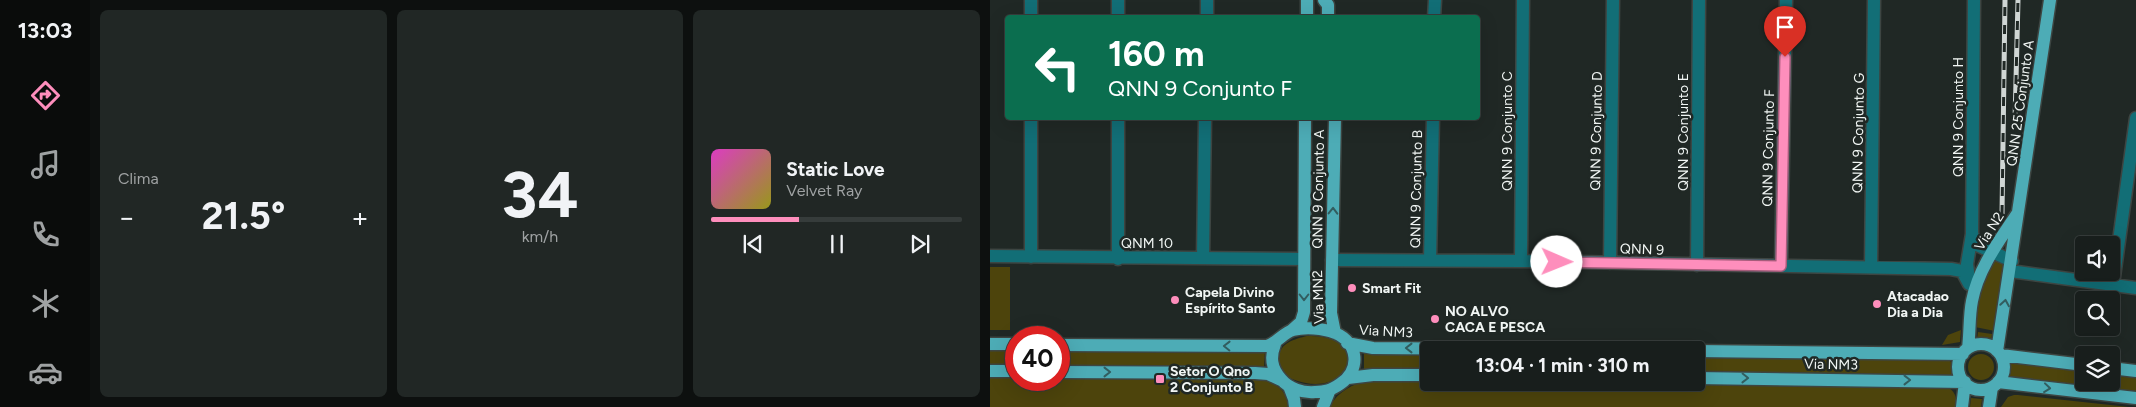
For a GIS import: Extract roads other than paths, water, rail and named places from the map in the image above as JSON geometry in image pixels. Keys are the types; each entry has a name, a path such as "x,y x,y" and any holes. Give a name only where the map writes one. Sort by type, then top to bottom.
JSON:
{"main road":[{"path":"1306,15 1307,0"},
{"path":"1306,15 1313,0"},
{"path":"1324,0 1328,5 1328,15"},
{"path":"1335,0 1335,15"},
{"name":"QNN 25 Conjunto A","path":"2020,210 2050,0"},
{"name":"Via MN2","path":"1292,330 1301,322 1304,312 1305,120"},
{"name":"QNN 9 Conjunto A","path":"1332,260 1333,120"},
{"name":"Via N2","path":"1966,351 1976,285 1992,251 2020,210"},
{"name":"Via N2","path":"1999,353 2020,210"},
{"name":"Via MN2","path":"1332,260 1331,313 1335,333"},
{"path":"1294,407 1294,399 1274,369 1271,354 1275,344 1292,330 1311,329 1335,333 1348,343 1354,353 1354,368 1348,378 1329,392 1323,407"},
{"name":"Via NM3","path":"1348,343 1373,348 1420,348"},
{"path":"990,344 1005,344"},
{"path":"1070,344 1257,347 1275,344"},
{"path":"2075,364 1999,353 1985,344 1976,345 1966,351 1959,366 1961,376 1965,382 1972,388 1980,390 1995,385 2136,398"},
{"name":"Via NM3","path":"1705,351 1966,351"},
{"path":"1989,407 1995,385 2004,374 2004,366 1999,353"},
{"path":"2120,369 2136,371"},
{"path":"990,371 1005,371"},
{"path":"1070,372 1268,374 1309,392 1329,392"},
{"path":"1348,378 1373,375 1420,375"},
{"name":"Via NM3","path":"1705,378 1965,382"},
{"path":"1962,407 1965,382"}],"street":[{"path":"1030,0 1030,15"},
{"path":"1118,0 1118,15"},
{"path":"1207,0 1207,15"},
{"path":"1434,15 1435,0"},
{"name":"QNN 9 Conjunto C","path":"1521,261 1523,0"},
{"name":"QNN 9 Conjunto D","path":"1610,263 1613,0"},
{"name":"QNN 9 Conjunto E","path":"1697,265 1699,0"},
{"name":"QNN 9 Conjunto F","path":"1781,266 1786,0"},
{"name":"QNN 9 Conjunto G","path":"1871,267 1874,0"},
{"name":"QNN 9 Conjunto H","path":"1972,302 1967,264 1972,234 1974,0"},
{"path":"2112,284 2136,118"},
{"path":"1030,120 1030,257"},
{"path":"1118,120 1118,258"},
{"path":"1204,258 1205,120"},
{"name":"QNN 9 Conjunto B","path":"1430,260 1433,120"},
{"path":"1972,234 1977,245 1992,251 2013,267 2136,288"},
{"name":"QNN 9","path":"1332,260 1521,261 1951,269 1967,264 1992,251"},
{"name":"QNM 10","path":"990,256 1304,259"},
{"path":"1951,269 1962,271 1969,284"}],"railway":[{"path":"2002,214 2005,0"},
{"path":"2015,120 2018,0"}],"place":[{"name":"Smart Fit","path":"1352,288"},
{"name":"Capela Divino Espírito Santo","path":"1175,300"},
{"name":"Atacadao Dia a Dia","path":"1877,304"},
{"name":"NO ALVO CACA E PESCA","path":"1435,319"},
{"name":"Setor O Qno 2 Conjunto B","path":"1160,379"}]}
